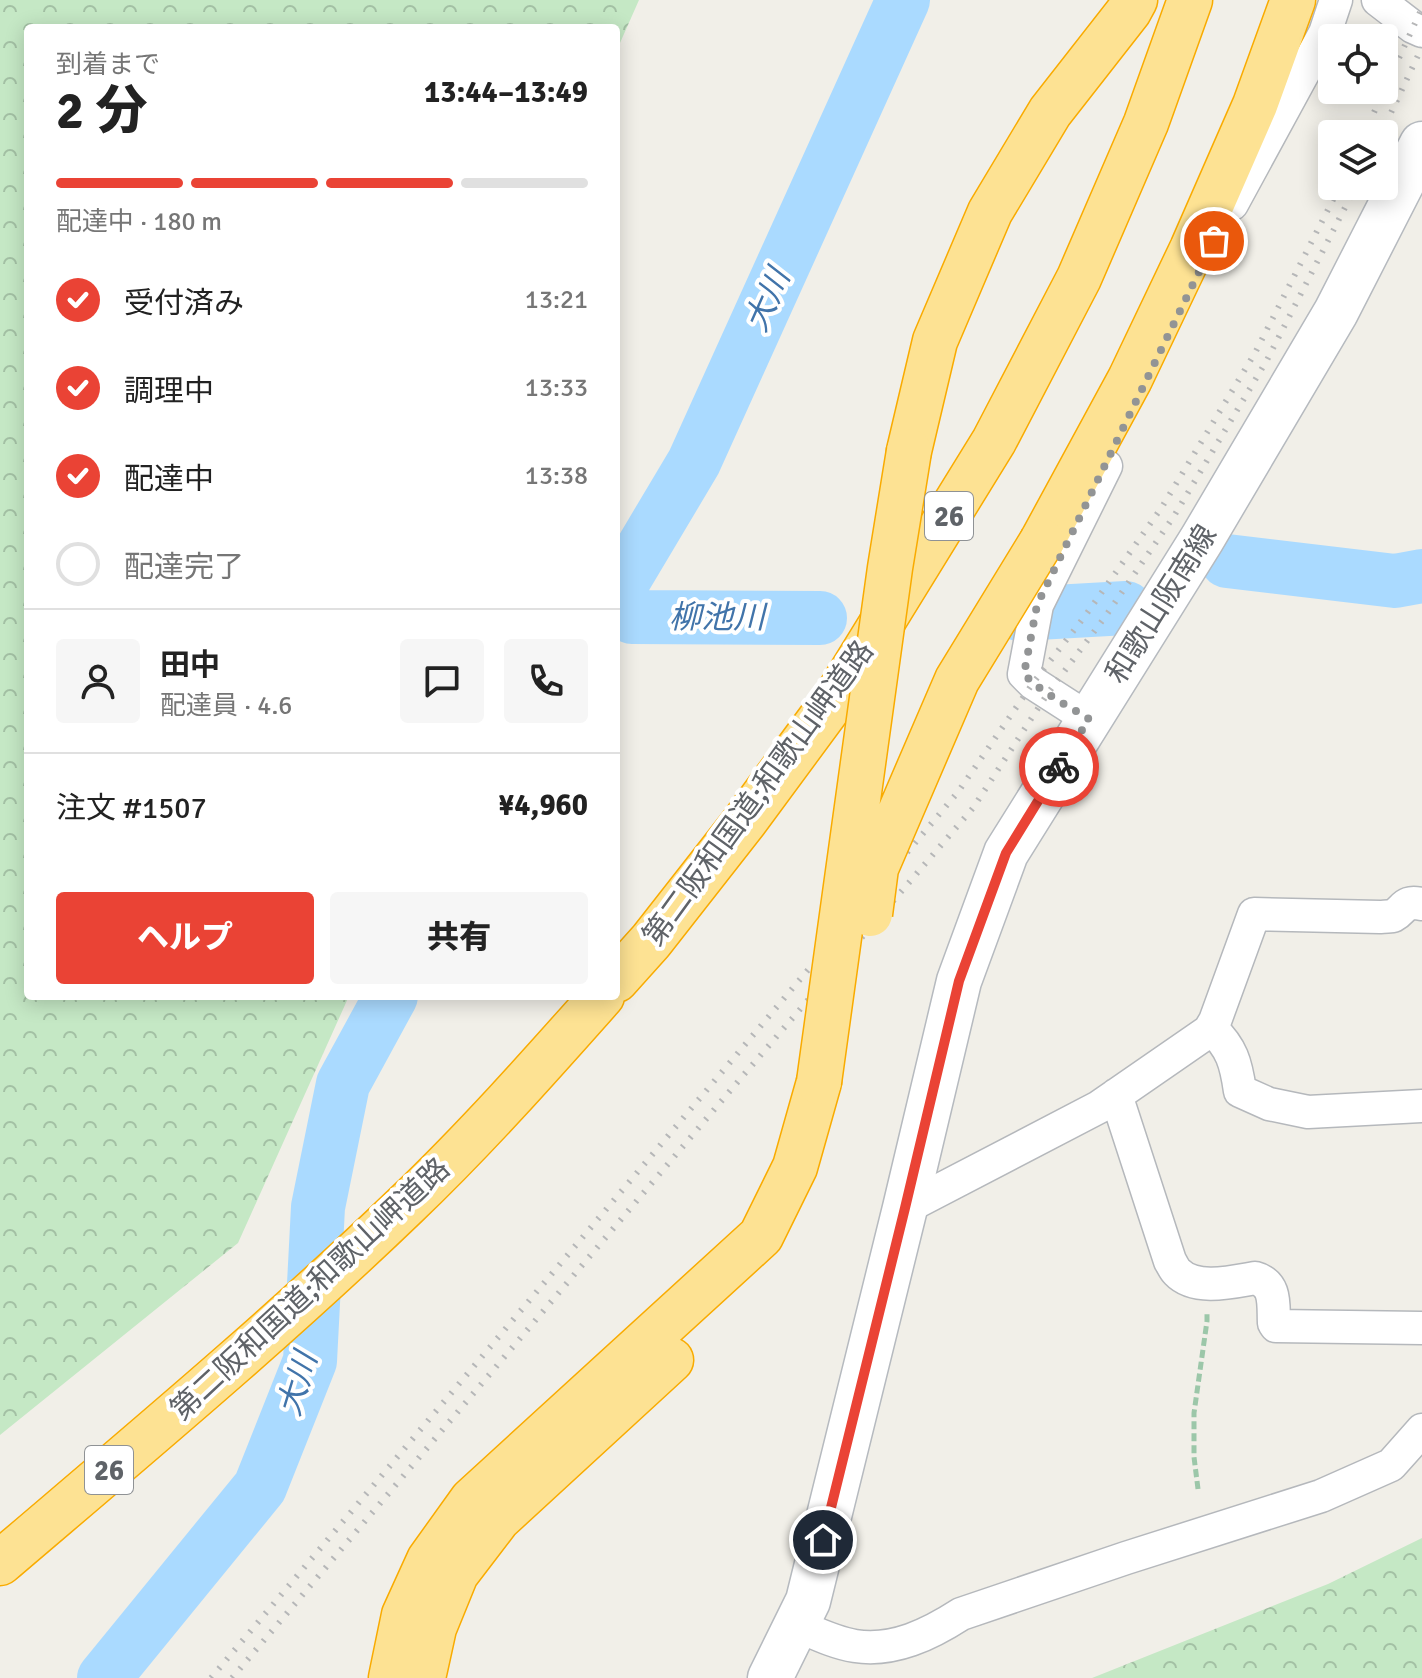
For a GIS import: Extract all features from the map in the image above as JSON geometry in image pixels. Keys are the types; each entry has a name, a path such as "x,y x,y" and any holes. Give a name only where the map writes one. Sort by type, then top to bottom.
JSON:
{"highway":[{"path":"423,1678 434,1628 456,1574 498,1519 778,1260 803,1219 822,1174 839,1120 831,1083 890,568 909,451 935,341 990,212 1050,112 1135,0"},
{"name":"第二阪和国道;和歌山岬道路","path":"620,976 745,821 835,699 994,441 1079,278 1146,123 1190,0"},
{"path":"391,1678 404,1615 422,1573 472,1500 761,1236 831,1083 876,868 957,680 1042,541 1130,379 1192,249 1255,105 1293,0"},
{"name":"第二阪和国道;和歌山岬道路","path":"0,1563 219,1376 406,1204 469,1141 598,1000"}],"main road":[{"name":"和歌山阪南線","path":"770,1678 808,1601 959,981 1006,853 1202,539 1336,312 1422,144"}],"street":[{"path":"1089,719 1024,674 1035,613 1241,188 1325,33 1336,0"},
{"path":"1378,0 1422,31"},
{"path":"905,1208 1099,1107 1209,1031 1254,914 1380,917 1393,916 1405,905 1414,902 1422,904"},
{"path":"1211,1028 1230,1051 1240,1091 1269,1104 1308,1112 1422,1106"},
{"path":"1116,1095 1170,1261 1178,1273 1193,1282 1210,1284 1255,1278 1267,1283 1272,1291 1276,1326 1422,1328"},
{"path":"796,1625 856,1646 908,1642 940,1628 961,1614 1321,1496 1391,1465 1422,1430"}],"path":[{"path":"1198,1489 1194,1413 1207,1321 1203,1283"}],"green space":[{"path":"0,0 639,0 620,43 620,24 24,24 24,1000 347,1000 238,1243 0,1435"},
{"path":"1422,1538 1422,1678 1092,1678 1328,1584"}],"waterway":[{"name":"大川","path":"620,586 694,462 903,0"},
{"name":"柳池川","path":"1227,561 1395,581 1422,576"},
{"name":"柳池川","path":"1019,614 1126,608"},
{"name":"柳池川","path":"620,612 632,617 820,618"},
{"name":"大川","path":"104,1678 260,1487 310,1361 318,1207 343,1084 389,1000"}],"railway":[{"path":"1370,120 1422,8"},
{"path":"1388,120 1422,47"},
{"path":"211,1678 958,792 1033,683 1162,507 1255,353 1333,200"},
{"path":"232,1678 973,808 1048,693 1174,516 1267,360 1349,200"}],"way so far":[{"path":"1059,767 1089,719 1024,674 1037,605 1214,241"}],"route":[{"path":"823,1540 959,981 1006,853 1059,767"}]}
